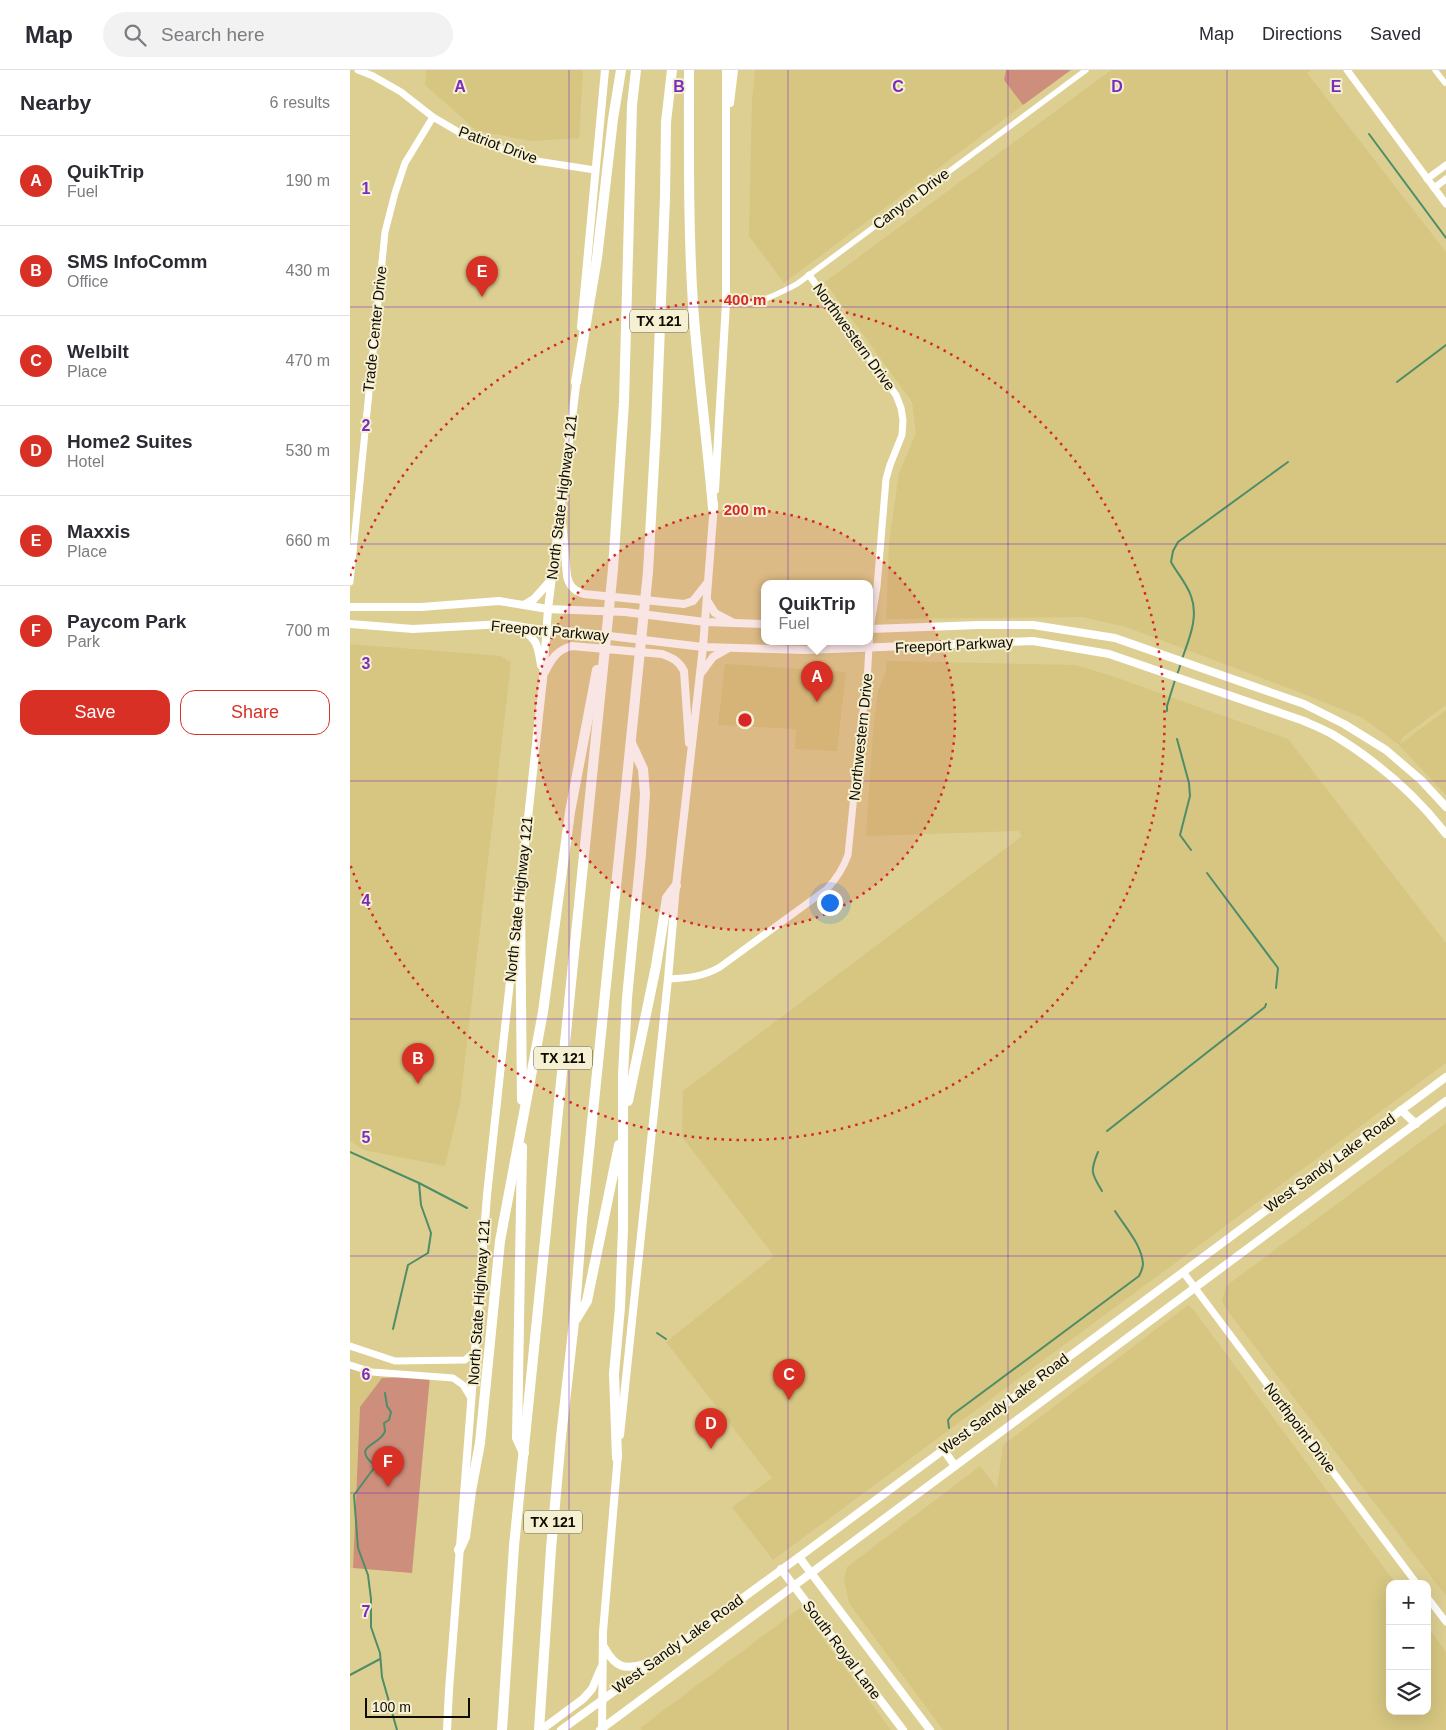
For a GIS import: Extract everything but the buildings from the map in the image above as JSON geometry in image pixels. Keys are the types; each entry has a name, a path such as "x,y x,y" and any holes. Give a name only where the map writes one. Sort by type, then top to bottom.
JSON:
{"highway":[{"path":"576,382 597,258 613,119 622,70"},
{"name":"TX 121","path":"502,1730 514,1555 613,569 624,402 632,105 636,70"},
{"name":"TX 121","path":"540,1728 550,1549 648,572 656,428 666,122 672,70"},
{"path":"690,70 688,169 690,240 697,347 713,508"},
{"path":"459,1550 465,1538 480,1443 500,1241 544,1012 570,812 596,672 603,659"},
{"path":"617,1458 614,1374 620,1307 623,1229 623,1075 627,998 645,794 643,769 631,742"},
{"path":"574,1322 587,1301 656,966 667,898 676,886"},
{"path":"520,896 522,1182 517,1438 524,1453"}],"main road":[{"path":"601,70 601,104"},
{"name":"North State Highway 121","path":"447,1730 448,1690 487,1195 543,679 548,609 576,382 605,70"},
{"path":"601,1729 603,1645 617,1458 707,600 726,303 726,70"},
{"path":"726,153 734,70"},
{"path":"561,504 567,576 569,584 576,591 584,594 684,604 693,601 708,581"},
{"path":"524,605 534,598 552,578"},
{"path":"707,600 715,613 734,623"},
{"name":"Freeport Parkway","path":"350,607 421,608 499,601 548,609 625,612 705,622 761,624"},
{"name":"Freeport Parkway","path":"350,624 413,629 504,624 547,631 567,631 703,647 807,650 1033,641 1109,654 1304,721 1331,734 1374,763 1409,792 1446,834"},
{"name":"Freeport Parkway","path":"873,629 979,624 1033,625 1116,638 1171,659 1304,704 1344,724 1386,750 1421,780 1446,807"},
{"path":"518,626 538,644 543,679"},
{"path":"543,679 556,653 572,646 662,654 671,657 678,661 684,671 691,762"},
{"path":"700,674 713,657 730,647"},
{"name":"West Sandy Lake Road","path":"561,1730 602,1698 799,1557 1446,1077"},
{"name":"West Sandy Lake Road","path":"601,1729 1446,1101"},
{"path":"1402,1110 1416,1124"},
{"path":"943,1449 955,1466"},
{"name":"South Royal Lane","path":"799,1557 930,1730"},
{"name":"South Royal Lane","path":"781,1569 904,1730"},
{"path":"603,1645 609,1657 618,1665 625,1667 633,1668 656,1659"},
{"path":"540,1728 583,1699 592,1689 603,1664"},
{"path":"448,1690 452,1730"}],"street":[{"name":"Patriot Drive","path":"358,70 373,76 400,92 433,117 462,134 530,160 595,170"},
{"name":"Canyon Drive","path":"726,303 742,305 765,300 797,284 1086,70"},
{"path":"1347,70 1446,204"},
{"path":"1435,70 1445,83"},
{"name":"Trade Center Drive","path":"350,582 385,232 405,163 433,117"},
{"path":"1427,179 1446,165"},
{"path":"1434,188 1446,179"},
{"name":"Northwestern Drive","path":"809,275 896,395 901,408 902,435 886,480 877,587 873,611"},
{"name":"Northwestern Drive","path":"668,979 700,976 715,970 827,889 838,878 848,855 867,682 869,645"},
{"name":"Northpoint Drive","path":"1183,1272 1415,1580"},
{"path":"350,1346 395,1362 465,1360 475,1351"},
{"path":"350,1364 372,1372 453,1378 464,1385 471,1398"},
{"path":"1431,1602 1446,1622"}],"shaded area":[{"path":"426,70 583,70 579,138 532,141 477,131 425,85"},
{"path":"755,70 1006,70 1004,80 1023,105 784,283 749,236 752,101"},
{"path":"1006,70 1071,70 1023,105 1004,80"},
{"path":"1111,70 1311,70 1307,73 1446,252 1446,705 1403,737 1400,744 1446,710 1446,795 1399,745 1363,718 1126,627 1082,617 886,619 889,542 899,473 916,433 912,402 825,282"},
{"path":"350,644 501,656 511,662 460,1103 445,1166 364,1150 350,1141"},
{"path":"886,661 1075,665 1112,676 1288,739 1446,943 1446,1063 773,1560 732,1507 772,1478 666,1342 774,1256 682,1137 683,1091 1022,836 1018,831 866,836 873,731 878,691 886,672"},
{"path":"725,664 846,672 837,751 795,749 796,729 718,725"},
{"path":"1446,1123 1446,1596 1226,1309 1222,1301 1226,1286"},
{"path":"1188,1305 1193,1309 1393,1580 1386,1580 1386,1715 1431,1715 1431,1631 1446,1652 1446,1730 943,1730 849,1603 844,1580 847,1567 980,1466 997,1488 1003,1445"},
{"path":"350,1364 382,1378 360,1407 353,1568 350,1568"},
{"path":"430,1376 412,1573 353,1568 360,1407 382,1378"},
{"path":"800,1608 891,1730 642,1730 640,1728"}],"waterway":[{"path":"1369,134 1446,238"},
{"path":"1397,382 1446,345"},
{"path":"1182,659 1192,628 1194,612 1189,592 1171,562 1173,551 1178,542 1288,462"},
{"path":"1177,675 1181,663"},
{"path":"1167,711 1175,680"},
{"path":"1177,739 1189,783 1190,796 1180,835 1191,850"},
{"path":"1207,873 1278,968 1276,988"},
{"path":"1107,1131 1265,1007 1266,1004"},
{"path":"350,1152 419,1183 421,1205 431,1233 428,1253 408,1265 393,1329"},
{"path":"1098,1152 1093,1172 1102,1191"},
{"path":"419,1183 467,1208"},
{"path":"949,1428 948,1420 952,1415 1139,1276 1143,1264 1140,1250 1115,1211"},
{"path":"657,1333 666,1339"},
{"path":"385,1393 387,1406 391,1412 389,1420 384,1423 385,1431 383,1436 366,1449 367,1458 374,1468 354,1495 358,1548 368,1575 371,1599 371,1627 380,1653 382,1677 397,1730"},
{"path":"350,1675 380,1659"}],"place":[{"name":"Maxxis","path":"482,297"},
{"name":"QuikTrip","path":"817,702"},
{"name":"SMS InfoComm","path":"418,1084"},
{"name":"Welbilt","path":"789,1400"},
{"name":"Home2 Suites","path":"711,1449"},
{"name":"Paycom Park","path":"388,1487"}]}
